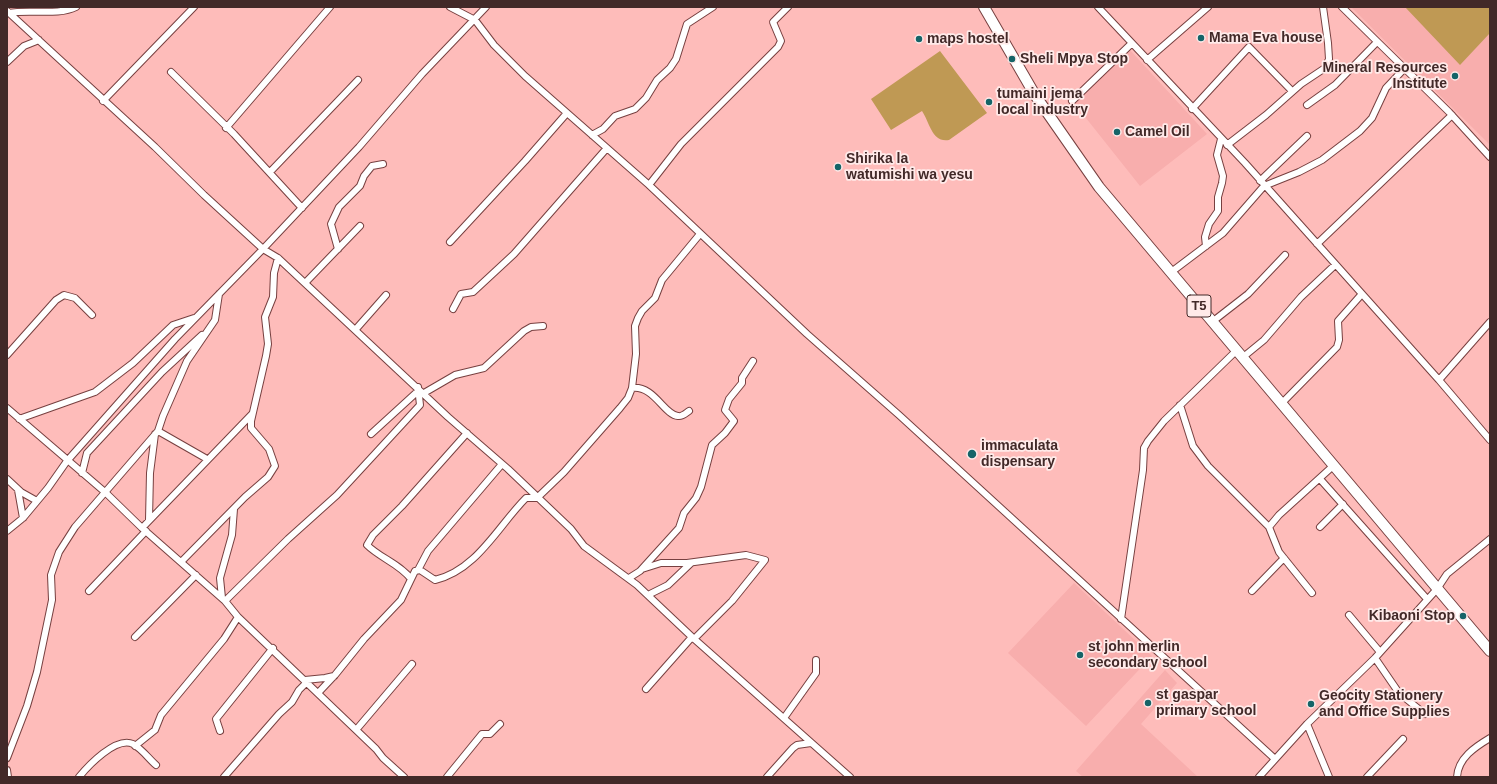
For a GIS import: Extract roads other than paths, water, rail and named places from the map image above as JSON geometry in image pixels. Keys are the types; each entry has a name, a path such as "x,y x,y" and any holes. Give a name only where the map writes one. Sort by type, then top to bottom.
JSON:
{"highway":[{"name":"T5","path":"984,7 1035,95 1077,158 1099,187 1490,651"}],"street":[{"path":"8,12 26,10 38,12 59,11 76,7"},
{"path":"103,101 194,7"},
{"path":"321,7 323,14"},
{"path":"226,128 330,7"},
{"path":"450,7 475,20 494,45 509,61 649,185 807,334 899,415 1275,759"},
{"path":"7,531 23,518 67,461 175,338 264,249 422,74 486,7"},
{"path":"592,135 603,129 615,116 638,107 657,80 670,68 676,59 687,24 713,7"},
{"path":"649,185 682,144 778,47 781,42 773,22 788,7"},
{"path":"1098,7 1262,183 1439,380 1490,440"},
{"path":"1147,60 1208,7"},
{"path":"1226,145 1266,115 1292,90 1320,72 1327,64 1328,33 1323,7"},
{"path":"1342,7 1452,115 1490,156"},
{"path":"8,12 264,249 278,258 356,328 417,390 424,393 571,529 584,546 628,578 648,595 693,638 850,777"},
{"path":"7,62 24,46 39,40"},
{"path":"1307,105 1335,85 1377,42"},
{"path":"1072,101 1131,44"},
{"path":"1192,109 1249,47 1292,90"},
{"path":"1262,183 1299,172 1322,160 1360,130 1372,118 1386,88 1404,69"},
{"path":"171,72 270,172 302,208"},
{"path":"270,172 358,80"},
{"path":"450,242 567,113"},
{"path":"1317,244 1452,115"},
{"path":"1170,273 1223,233 1262,183 1307,136"},
{"path":"1206,246 1206,237 1209,224 1218,211 1218,197 1222,183 1222,176 1217,155 1221,139"},
{"path":"454,309 461,294 473,292 514,254 607,148"},
{"path":"338,249 331,224 339,207 360,186 364,176 372,166 383,164"},
{"path":"305,283 360,226"},
{"path":"418,570 423,571 432,580 453,574 489,543 526,498 537,498 564,472 620,408 628,398 632,388 636,354 635,326 638,318 642,311 655,298 662,280 700,234"},
{"path":"1212,322 1248,294 1285,255"},
{"path":"181,562 268,477 275,466 269,449 251,428 268,344 265,316 273,297 274,273 278,258"},
{"path":"1121,619 1143,470 1144,448 1164,422 1180,405 1239,354 1264,340 1301,297 1335,265"},
{"path":"149,520 150,473 156,433 187,361 215,320 219,294"},
{"path":"7,355 56,300 64,295 75,298 92,315"},
{"path":"356,328 386,295"},
{"path":"1281,404 1337,347 1339,340 1338,321 1362,295"},
{"path":"19,419 94,392 134,363 173,325 196,317"},
{"path":"1439,380 1490,322"},
{"path":"424,393 455,375 484,368 524,330 532,327 543,326"},
{"path":"82,473 87,453 162,372 211,327"},
{"path":"628,578 642,569 680,528 684,513 696,498 709,460 712,445 725,433 734,421 725,410 727,404 742,384 742,378 753,361"},
{"path":"632,388 647,391 674,415 683,415 689,411"},
{"path":"371,434 417,390"},
{"path":"224,600 337,495 401,427 420,405 417,390"},
{"path":"1180,405 1193,446 1208,466 1269,527 1279,552 1312,593"},
{"path":"7,408 106,493 224,600 238,617 273,648 404,777"},
{"path":"89,591 144,529 149,520 253,413"},
{"path":"156,433 207,459"},
{"path":"7,758 37,672 52,600 51,575 59,552 75,527 106,493 156,433"},
{"path":"411,579 399,568 377,555 367,545 373,535 402,506 467,433"},
{"path":"318,693 335,675 364,638 401,600 413,573 418,570 428,551 502,464"},
{"path":"1269,527 1279,515 1333,466"},
{"path":"1320,478 1427,599"},
{"path":"7,479 18,490 37,500"},
{"path":"18,490 23,518"},
{"path":"1320,527 1343,504"},
{"path":"224,600 220,578 232,535 234,509"},
{"path":"1259,777 1307,724 1380,652 1427,599 1438,589 1447,574 1490,539"},
{"path":"642,569 662,563 691,562 746,555 765,560 732,601 693,638 646,689"},
{"path":"1252,591 1284,558"},
{"path":"648,595 668,585 691,562"},
{"path":"135,637 196,575"},
{"path":"1349,615 1380,652"},
{"path":"135,746 155,730 161,715 224,640 238,617"},
{"path":"220,731 216,724 216,719 273,648"},
{"path":"1374,658 1399,693 1425,714"},
{"path":"784,718 816,673 816,660"},
{"path":"356,730 412,664"},
{"path":"224,777 279,714 292,702 306,681 335,675"},
{"path":"447,777 482,734 490,734 500,724"},
{"path":"1307,724 1329,777"},
{"path":"1457,777 1460,763 1474,748 1490,738"},
{"path":"1367,777 1403,739"},
{"path":"79,777 102,753 122,744 130,743 135,746 156,765"},
{"path":"767,777 793,748 797,745 812,743"},
{"path":"7,770 8,777"}],"place":[{"name":"Mama Eva house","path":"1201,38"},
{"name":"maps hostel","path":"919,39"},
{"name":"Sheli Mpya Stop","path":"1012,59"},
{"name":"Mineral Resources Institute","path":"1455,76"},
{"name":"tumaini jema local industry","path":"989,102"},
{"name":"Camel Oil","path":"1117,132"},
{"name":"Shirika la watumishi wa yesu","path":"838,167"},
{"name":"immaculata dispensary","path":"972,454"},
{"name":"Kibaoni Stop","path":"1463,616"},
{"name":"st john merlin secondary school","path":"1080,655"},
{"name":"st gaspar primary school","path":"1148,703"},
{"name":"Geocity Stationery and Office Supplies","path":"1311,704"}]}
